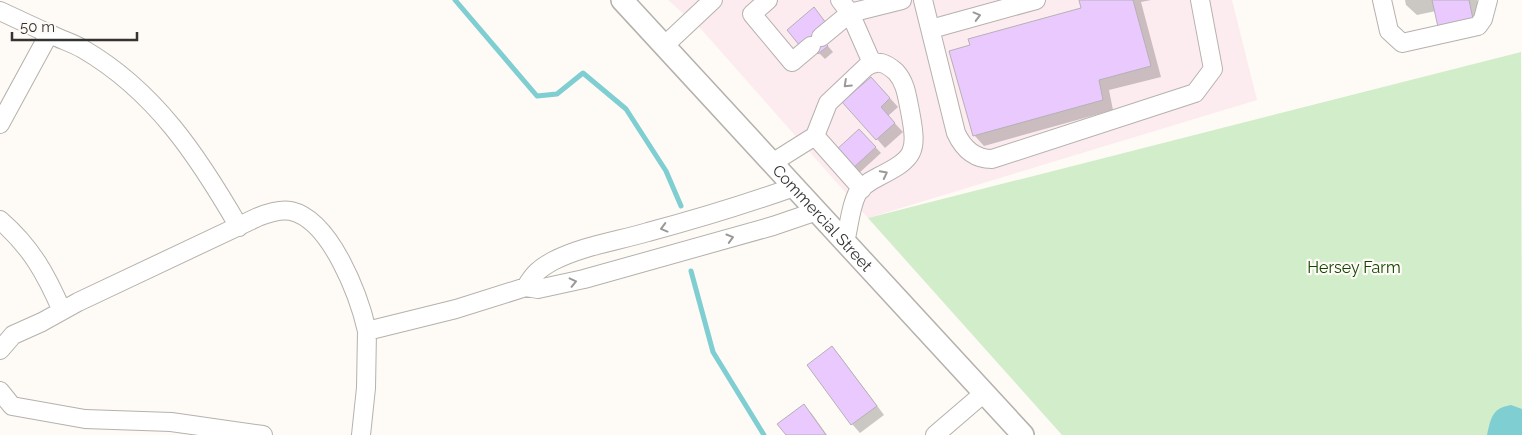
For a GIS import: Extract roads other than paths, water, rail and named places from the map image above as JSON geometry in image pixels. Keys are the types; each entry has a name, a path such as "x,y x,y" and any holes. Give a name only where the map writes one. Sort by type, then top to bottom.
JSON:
{"main road":[{"name":"Commercial Street","path":"622,0 1023,435"}],"lane":[{"path":"664,46 714,0"},
{"path":"768,0 752,14 792,62 816,41 845,6 902,0"},
{"path":"923,0 956,133 971,153 984,159 992,159 1194,93 1213,69 1200,0"},
{"path":"930,29 1036,0"},
{"path":"1382,0 1389,31 1402,42 1478,26 1483,19 1488,0"},
{"path":"845,6 872,63"},
{"path":"0,11 82,48 123,75 154,105 190,148 212,179 239,227"},
{"path":"0,124 49,34"},
{"path":"772,163 815,136 825,109 832,98 872,63 879,62 885,64 897,74 905,86 914,130 914,143 909,156 904,162 872,180 862,189 853,206 845,242"},
{"path":"815,136 862,189"},
{"path":"526,287 532,275 538,270 555,260 581,250 686,222 794,187"},
{"path":"0,350 12,335 258,217 278,211 298,213 311,221 329,241 354,287 362,307 367,331 366,388 360,435"},
{"path":"367,331 456,309 526,287 538,289 550,287 764,229 817,211"},
{"path":"0,220 16,234 35,257 48,279 62,311"},
{"path":"610,242 617,269"},
{"path":"0,391 12,406 85,419 114,428 171,422 263,435"},
{"path":"935,435 984,393"}],"water":[{"path":"1511,405 1522,409 1522,435 1487,435 1491,419 1496,411"}],"waterway":[{"path":"455,0 537,96 557,94 583,73 626,109 666,171 681,206"},
{"path":"691,271 713,352 764,435"}],"park label":[{"name":"Hersey Farm","path":"1354,267"}]}
